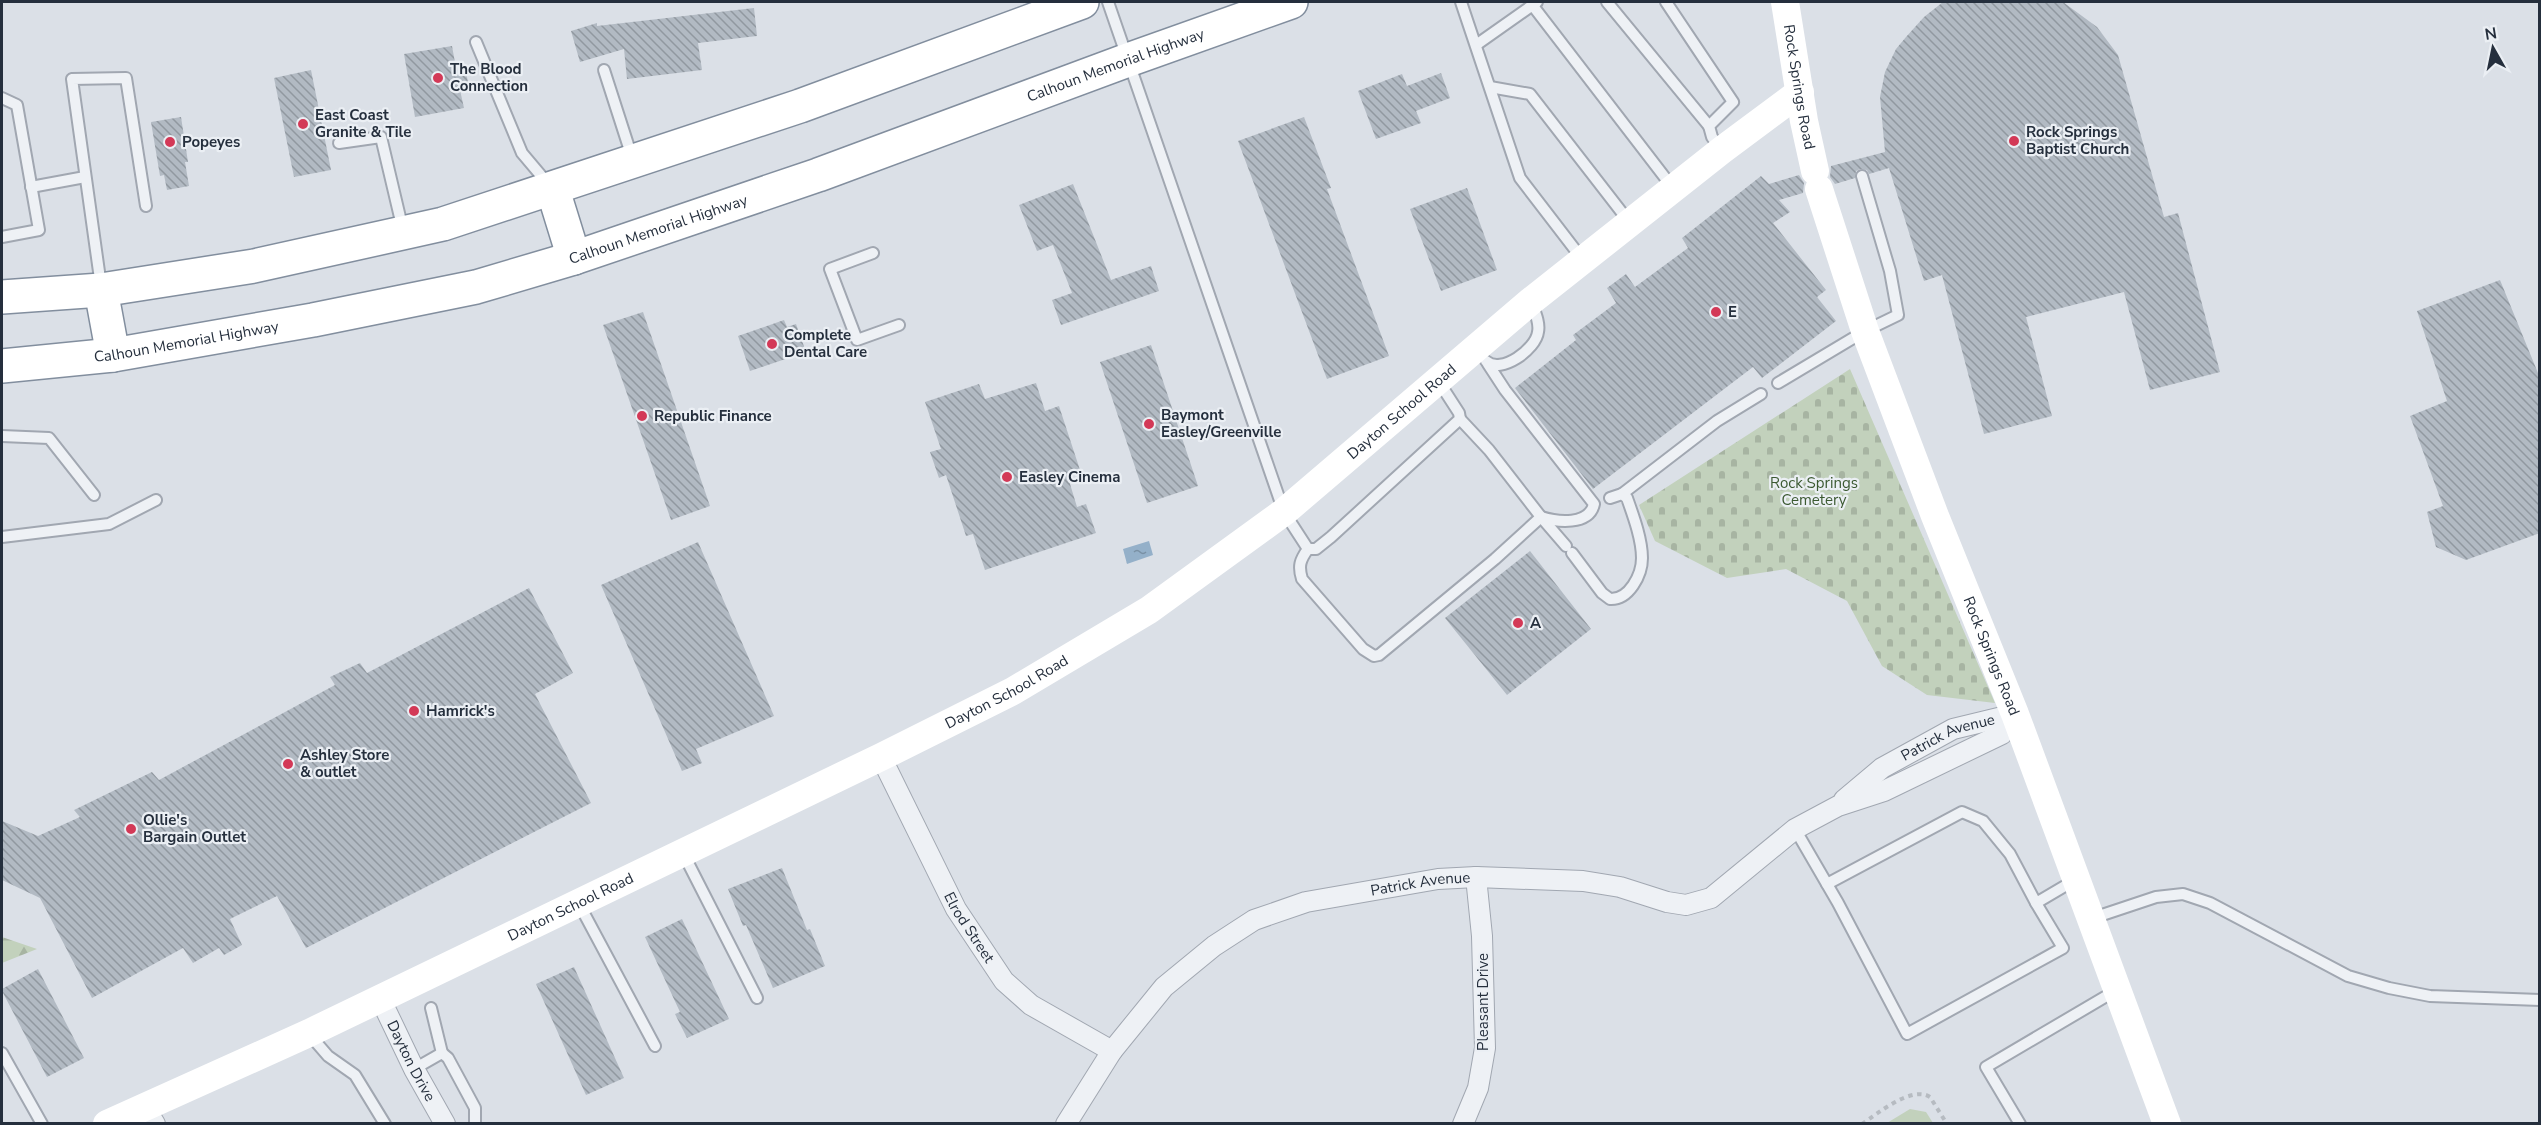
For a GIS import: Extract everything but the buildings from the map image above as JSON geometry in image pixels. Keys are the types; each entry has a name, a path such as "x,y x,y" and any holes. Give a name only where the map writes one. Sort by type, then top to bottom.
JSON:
{"highway":[{"path":"2,297 101,290 254,266 443,224 553,190 800,106 1082,2"},
{"name":"Calhoun Memorial Highway","path":"2,366 113,355 313,320 476,287 574,258 818,175 1291,2"},
{"path":"553,190 574,258"},
{"path":"101,290 113,355"}],"street":[{"name":"Rock Springs Road","path":"1785,2 1817,180 1865,331 1935,516 2015,714 2167,1124"},
{"name":"Dayton School Road","path":"107,1124 150,1115 380,998 881,757 1012,691 1087,648 1149,610 1284,512 1438,381 1481,355 1531,301 1673,188 1800,92"},
{"name":"Patrick Avenue","path":"1066,1124 1112,1051 1164,987 1214,946 1254,920 1306,902 1438,879 1476,877 1583,881 1620,887 1667,902 1686,905 1711,898 1795,829 1838,806 1884,791 2002,734 2015,714"},
{"name":"Elrod Street","path":"881,757 956,909 1004,981 1031,1005 1112,1051"},
{"name":"Pleasant Drive","path":"1463,1124 1478,1088 1485,1048 1482,936 1476,877"},
{"name":"Dayton Drive","path":"380,998 414,1069 445,1124"}],"lane":[{"path":"1108,2 1284,512 1308,549"},
{"path":"1461,2 1520,178 1583,260"},
{"path":"1607,2 1709,126 1712,137 1722,150"},
{"path":"1666,2 1733,102 1709,126"},
{"path":"1476,45 1536,4 1673,188"},
{"path":"476,42 522,153 553,190"},
{"path":"604,70 634,163"},
{"path":"101,290 72,79 126,78 146,206"},
{"path":"1490,87 1530,94 1630,223"},
{"path":"2,237 39,230 17,105 4,98"},
{"path":"339,143 381,137 404,233"},
{"path":"1778,383 1865,331 1898,315 1890,271 1862,176"},
{"path":"31,187 85,177"},
{"path":"873,253 830,269 857,340 899,325"},
{"path":"1481,355 1505,390 1602,500"},
{"path":"1438,381 1459,413 1460,419 1489,450 1602,593 1610,599 1621,598 1628,592 1641,567 1642,556 1625,496"},
{"path":"1541,517 1552,521 1580,519 1591,512 1602,500 1625,496 1717,421 1761,394"},
{"path":"1308,549 1316,549 1331,537 1460,419"},
{"path":"2,436 49,438 94,495"},
{"path":"2,537 109,524 156,500"},
{"path":"1308,549 1300,560 1299,569 1302,579 1364,649 1374,656 1379,655 1487,566 1541,517"},
{"path":"1795,829 1907,1034 2063,948 2010,854 1983,821 1962,812 1827,884"},
{"path":"683,853 757,998"},
{"path":"2036,903 2075,880"},
{"path":"2090,919 2156,897 2183,894 2210,903 2349,976 2379,985 2430,996 2540,1000"},
{"path":"579,904 656,1046"},
{"path":"2020,1124 1986,1067 2117,990"},
{"path":"431,1008 442,1053 475,1108 475,1124"},
{"path":"309,1033 328,1056 356,1075 385,1124"},
{"path":"2,1053 42,1124"},
{"path":"414,1069 442,1053"}],"path":[{"path":"1862,1124 1906,1097 1917,1094 1930,1097 1947,1124"}],"green space":[{"name":"Rock Springs Cemetery","path":"1850,369 1995,703 1927,695 1882,666 1847,601 1786,569 1727,578 1655,541 1639,505"},
{"path":"2,937 37,949 2,963"},
{"path":"1910,1109 1926,1112 1933,1123 1887,1123"}],"water":[{"path":"1149,541 1153,555 1127,564 1123,549"}],"place":[{"name":"The Blood Connection","path":"438,78"},
{"name":"East Coast Granite & Tile","path":"303,124"},
{"name":"Rock Springs Baptist Church","path":"2014,141"},
{"name":"Popeyes","path":"170,142"},
{"name":"E","path":"1716,312"},
{"name":"Complete Dental Care","path":"772,344"},
{"name":"Republic Finance","path":"642,416"},
{"name":"Baymont Easley/Greenville","path":"1149,424"},
{"name":"Easley Cinema","path":"1007,477"},
{"name":"A","path":"1518,623"},
{"name":"Hamrick's","path":"414,711"},
{"name":"Ashley Store & outlet","path":"288,764"},
{"name":"Ollie's Bargain Outlet","path":"131,829"}]}
